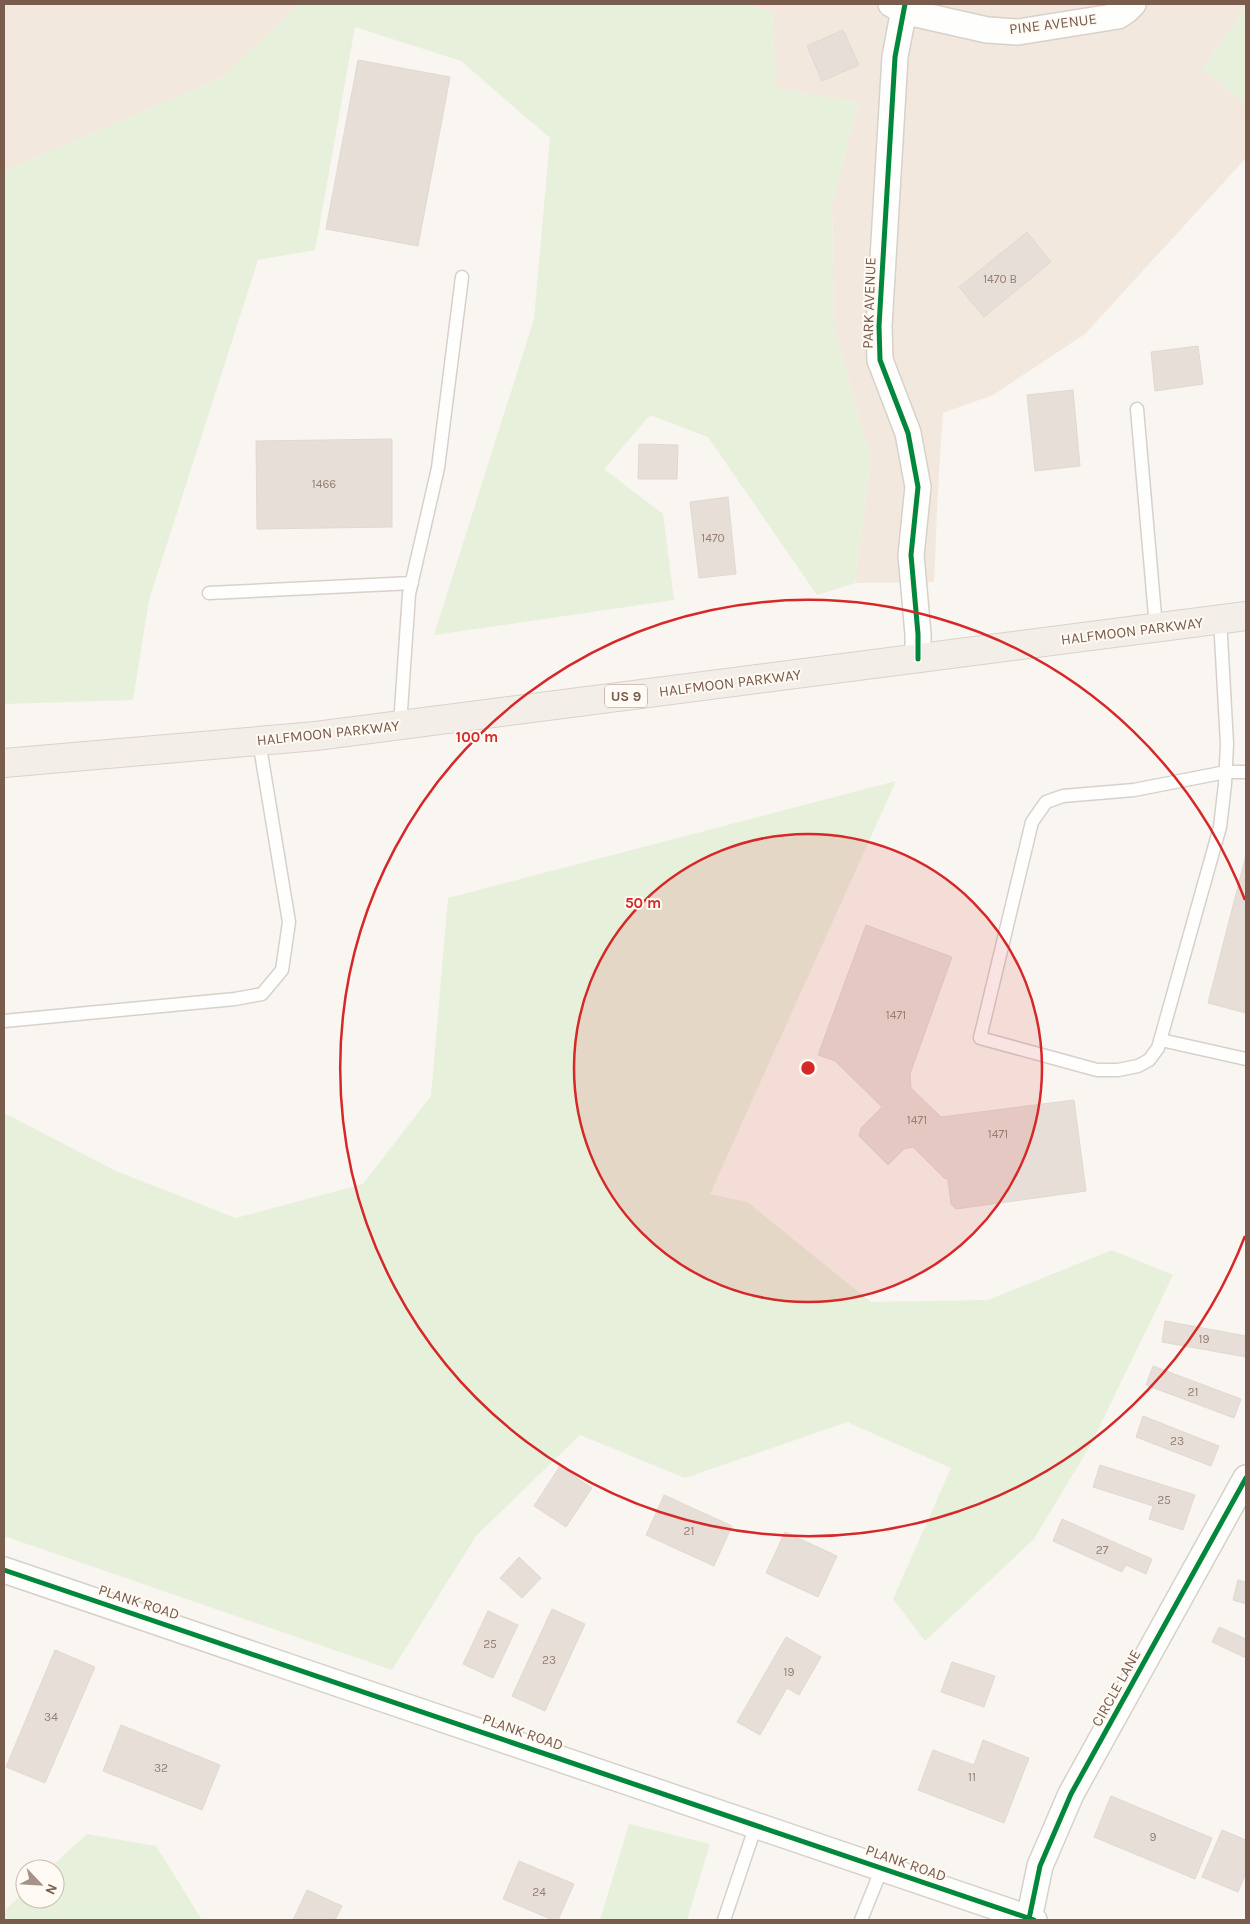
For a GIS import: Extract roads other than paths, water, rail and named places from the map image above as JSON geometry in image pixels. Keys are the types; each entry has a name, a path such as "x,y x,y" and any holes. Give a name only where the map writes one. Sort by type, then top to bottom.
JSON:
{"main road":[{"name":"HALFMOON PARKWAY","path":"4,763 316,736 1246,616"}],"street":[{"name":"PINE AVENUE","path":"900,6 987,30 1018,32 1118,16 1130,7"},
{"name":"PARK AVENUE","path":"900,6 895,57 879,326 880,360 908,433 918,487 912,555 918,658"},
{"name":"CIRCLE LANE","path":"1031,1919 1040,1866 1071,1794 1246,1478"},
{"name":"PLANK ROAD","path":"4,1570 1031,1919"}],"lane":[{"path":"400,725 409,594 438,468 462,277"},
{"path":"1137,409 1156,628"},
{"path":"209,593 412,583"},
{"path":"1220,619 1227,744 1226,772 1220,827 1158,1048 1149,1060 1138,1066 1118,1070 1097,1070 980,1038 1032,822 1046,802 1062,796 1134,790 1226,772 1246,772"},
{"path":"4,1021 235,999 262,994 282,970 289,922 259,741"},
{"path":"1161,1040 1246,1059"},
{"path":"724,1920 756,1825"},
{"path":"861,1920 882,1868"}]}
